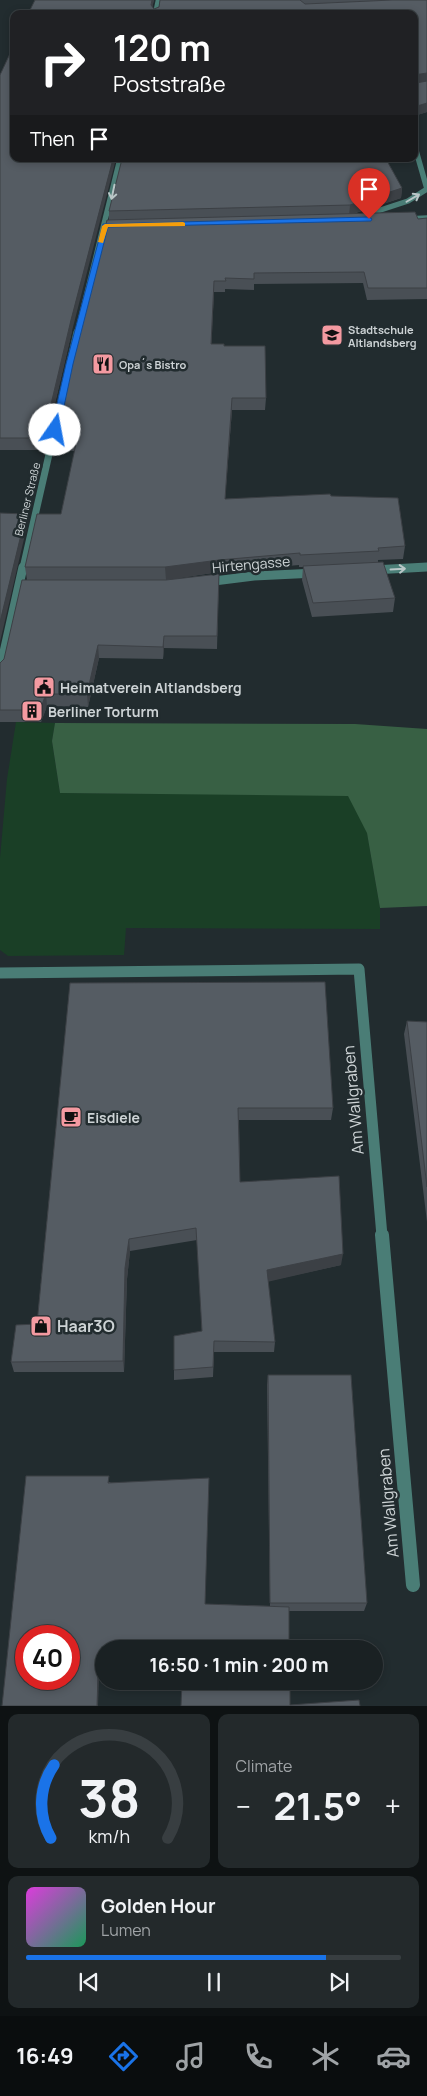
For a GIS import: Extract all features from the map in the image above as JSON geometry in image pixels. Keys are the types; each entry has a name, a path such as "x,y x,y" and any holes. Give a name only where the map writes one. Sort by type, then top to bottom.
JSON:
{"street":[{"path":"379,219 350,220 408,201 427,189 418,158"},
{"name":"Berliner Straße","path":"0,670 22,586 69,364 105,226 119,162"},
{"path":"398,219 427,218"},
{"path":"105,226 114,226"},
{"path":"361,571 427,567"},
{"name":"Hirtengasse","path":"196,583 254,576 322,573"},
{"name":"Am Wallgraben","path":"0,973 359,969 413,1585"}],"green space":[{"path":"16,722 55,723 52,741 60,793 348,795 367,832 380,908 380,929 126,928 124,955 8,956 0,950 0,858 7,779"},
{"path":"55,723 355,724 427,729 427,906 380,908 367,833 348,796 60,793 52,741"}],"building":[{"path":"35,0 152,0 151,5 154,9 159,7 160,0 300,0 305,4 427,0 427,73 418,74 418,10 30,10"},
{"path":"10,54 10,162 112,162 71,320 43,438 0,438 0,75"},
{"path":"427,81 427,103 418,106 418,83"},
{"path":"121,162 388,162 402,188 350,205 109,211"},
{"path":"415,212 418,219 427,218 427,288 368,288 364,272 254,273 254,279 225,278 226,281 214,281 211,344 224,344 224,346 265,346 266,398 232,398 225,499 330,494 331,496 398,498 405,546 378,548 379,551 300,555 300,553 165,567 25,567 37,514 61,514 77,439 54,439 107,220"},
{"path":"0,513 26,514 0,622"},
{"path":"383,562 395,598 313,603 303,566"},
{"path":"219,574 217,636 164,636 163,647 98,645 87,694 46,694 40,710 0,710 0,663 4,659 22,580 166,580"},
{"path":"325,982 333,1108 238,1108 240,1182 339,1176 343,1254 267,1270 275,1342 214,1341 213,1367 174,1370 174,1336 202,1331 196,1228 129,1239 125,1268 123,1361 11,1362 16,1325 37,1324 70,983"},
{"path":"407,1021 427,1022 427,1187"},
{"path":"268,1375 351,1375 367,1603 270,1603"},
{"path":"26,1476 109,1476 108,1483 209,1478 205,1604 289,1607 289,1640 95,1640 95,1690 98,1690 97,1706 2,1706"},
{"path":"182,1690 290,1690 290,1705 359,1700 360,1706 181,1706"}],"slow traffic":[{"path":"101,242 105,226 183,224"}],"place":[{"name":"Stadtschule Altlandsberg","path":"332,335"},
{"name":"Opa´s Bistro","path":"103,364"},
{"name":"Heimatverein Altlandsberg","path":"44,687"},
{"name":"Berliner Torturm","path":"32,711"},
{"name":"Eisdiele","path":"71,1117"},
{"name":"Haar3O","path":"41,1326"}],"route":[{"path":"55,430 69,364 105,226 369,219"}]}
